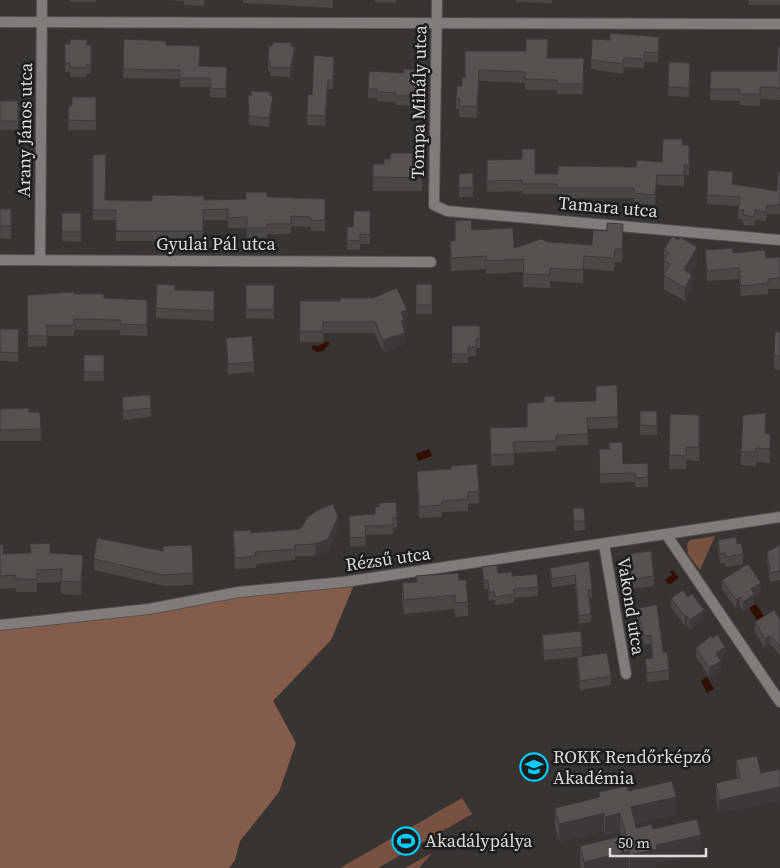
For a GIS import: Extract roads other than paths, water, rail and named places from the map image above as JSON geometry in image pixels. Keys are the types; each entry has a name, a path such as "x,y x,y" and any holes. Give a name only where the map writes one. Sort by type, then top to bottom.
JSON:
{"street":[{"name":"Arany János utca","path":"40,260 42,0"},
{"name":"Tompa Mihály utca","path":"434,205 437,0"},
{"path":"0,22 780,24"},
{"name":"Tamara utca","path":"434,205 447,210 780,240"},
{"name":"Gyulai Pál utca","path":"0,260 431,262"},
{"name":"Rézsű utca","path":"0,625 149,609 239,592 344,582 780,517"},
{"path":"666,534 780,702"},
{"name":"Vakond utca","path":"604,544 626,674"}],"place":[{"name":"ROKK Rendőrképző Akadémia","path":"534,767"},
{"name":"Akadálypálya","path":"406,841"}]}
